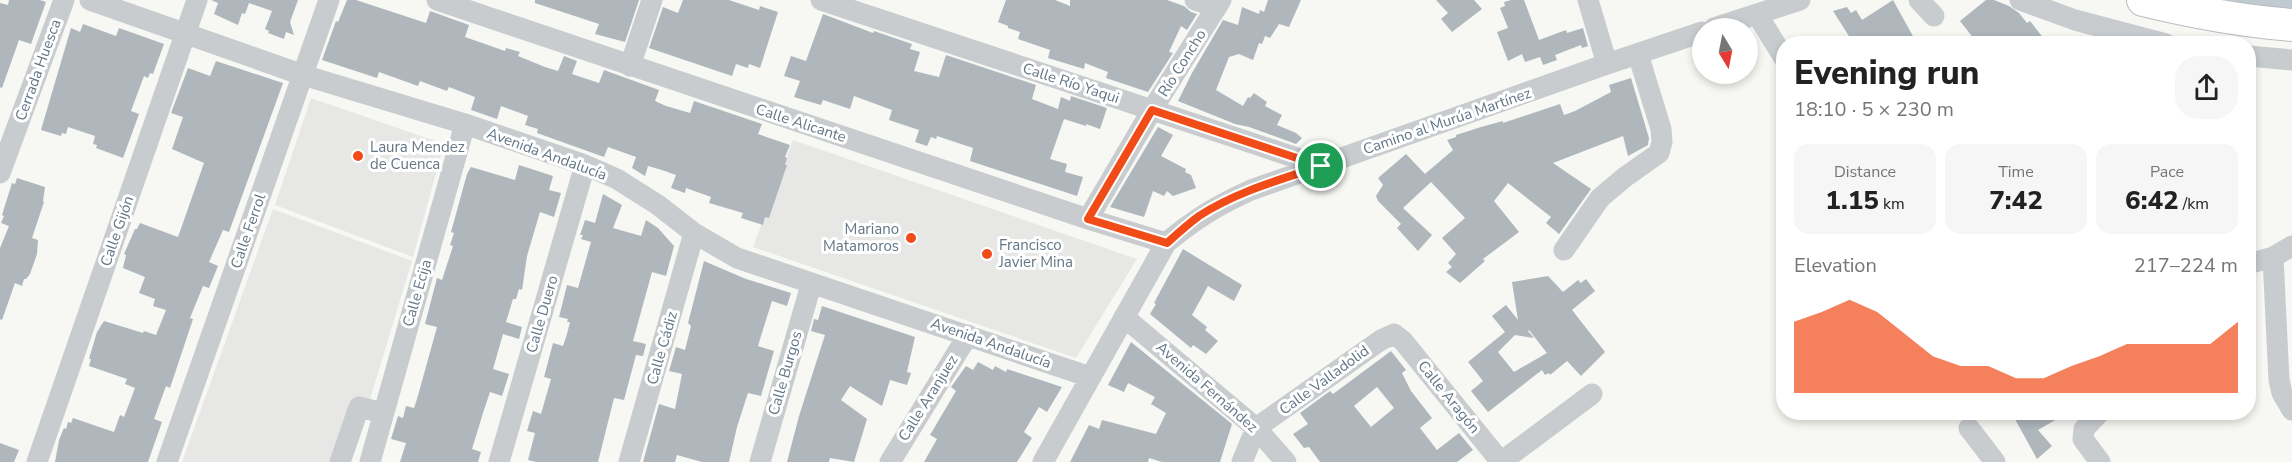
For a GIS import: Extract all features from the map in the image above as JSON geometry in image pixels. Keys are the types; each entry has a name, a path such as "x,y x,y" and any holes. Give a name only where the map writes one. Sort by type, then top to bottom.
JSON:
{"highway":[{"path":"2143,0 2253,22 2292,24"}],"street":[{"name":"Cerrada Huesca","path":"0,173 64,0"},
{"name":"Avenida Andalucía","path":"90,0 303,75 465,124 585,165 617,179 658,205 694,233 737,258 811,285 1090,377"},
{"name":"Calle Gijón","path":"37,462 197,0"},
{"name":"Calle Ferrol","path":"167,462 329,0"},
{"name":"Calle Alicante","path":"437,0 1088,219 1167,243"},
{"path":"630,66 652,0"},
{"name":"Calle Río Yaqui","path":"821,0 1321,166"},
{"path":"1195,0 1219,4"},
{"path":"1588,0 1606,64"},
{"path":"1745,18 1800,0"},
{"path":"1919,0 1934,16"},
{"path":"2020,0 2075,20 2136,36"},
{"name":"Río Concho","path":"1088,219 1152,110 1219,4"},
{"path":"1757,14 1776,44"},
{"path":"2075,20 2087,36"},
{"name":"Camino al Murúa Martínez","path":"1043,462 1167,243 1197,218 1220,204 1251,190 1692,35"},
{"path":"1564,250 1600,198 1659,153 1662,142 1661,129 1638,54"},
{"path":"2256,57 2292,60"},
{"name":"Calle Ecija","path":"369,462 465,124"},
{"name":"Calle Duero","path":"499,462 585,165"},
{"name":"Calle Cádiz","path":"629,462 694,233"},
{"path":"2256,262 2272,257 2292,246"},
{"path":"2272,257 2279,380 2282,393 2292,410"},
{"name":"Calle Burgos","path":"760,462 811,285"},
{"name":"Avenida Fernández","path":"1124,316 1256,428 1286,462"},
{"name":"Calle Valladolid","path":"1256,428 1381,340 1394,334"},
{"name":"Calle Aragón","path":"1394,334 1403,341 1501,462"},
{"name":"Calle Aranjuez","path":"890,462 968,335"},
{"path":"1501,462 1592,394"},
{"path":"340,462 360,407 383,413"},
{"path":"2092,420 2084,429 2083,439 2100,462"},
{"path":"1242,462 1256,428"},
{"path":"1969,428 1995,462"}],"shaded area":[{"path":"2196,0 2292,0 2292,12"},
{"path":"311,98 444,144 413,257 275,205"},
{"path":"793,140 1137,259 1076,358 753,247"},
{"path":"273,209 412,261 351,462 182,462"}],"building":[{"path":"9,0 46,2 31,44 19,40 2,88 0,87 0,3 8,5"},
{"path":"211,0 298,0 290,22 294,35 286,32 284,39 268,33 269,31 265,29 272,11 249,3 238,25 214,14 218,3"},
{"path":"347,0 356,0 426,23 430,11 469,25 465,37 505,51 506,48 520,52 518,56 545,67 558,71 564,56 577,61 572,74 599,83 604,70 659,90 655,101 666,106 690,113 694,101 762,124 758,134 790,145 785,157 787,158 785,165 787,165 769,218 765,217 763,225 741,218 743,213 709,203 711,197 686,188 685,193 671,188 676,175 648,166 645,176 632,168 636,157 608,147 604,157 537,133 538,129 525,125 528,116 501,106 497,119 471,110 475,97 449,87 447,91 420,81 418,86 379,72 377,78 322,60 336,21 338,22"},
{"path":"535,0 639,0 625,42 595,34 599,24 535,3"},
{"path":"683,0 729,0 759,10 760,6 778,12 760,68 749,64 748,68 736,64 732,76 649,48 663,7 678,13"},
{"path":"1006,0 1055,0 1070,6 1070,0 1167,0 1197,14 1187,30 1181,26 1169,52 1173,53 1148,92 1106,78 1108,72 1085,63 1084,69 1048,58 1050,50 1018,39 1020,32 998,22"},
{"path":"1268,0 1301,0 1289,27 1279,24 1270,38 1265,36 1262,44 1259,43 1253,60 1239,54 1229,57 1216,90 1243,106 1248,97 1250,98 1254,93 1267,102 1265,106 1282,115 1277,125 1302,138 1296,144 1235,124 1178,101 1223,20 1238,25 1242,7 1259,14 1260,10 1264,12"},
{"path":"1436,0 1474,0 1482,9 1452,32 1441,19 1448,13"},
{"path":"1524,0 1539,40 1566,30 1567,33 1583,28 1588,46 1582,48 1581,45 1555,55 1557,60 1543,65 1540,57 1525,62 1522,54 1508,61 1497,32 1508,28 1500,8 1505,6 1504,2"},
{"path":"1893,0 1913,36 1849,36 1833,11 1847,7 1851,13 1856,10 1862,20"},
{"path":"1986,0 1994,0 2009,6 2027,23 2030,21 2042,36 1972,36 1960,21"},
{"path":"823,14 873,33 874,31 912,44 910,49 920,52 914,71 939,77 946,55 1036,85 1032,99 1058,109 1061,97 1070,101 1071,96 1107,108 1100,129 1064,119 1050,159 1067,164 1065,172 1083,177 1077,196 970,161 973,148 937,136 936,139 931,137 927,146 915,142 919,130 889,120 892,110 854,96 850,109 823,100 821,105 794,97 800,81 784,76 791,56 806,61"},
{"path":"83,24 116,36 119,28 164,44 153,74 150,73 148,78 144,76 131,111 139,114 123,158 96,148 97,145 93,144 95,136 68,127 66,134 62,133 61,136 41,130 71,28 80,32"},
{"path":"216,61 283,83 229,232 223,230 209,262 218,266 209,288 203,286 190,318 193,319 170,388 166,386 154,419 162,422 148,462 55,462 59,440 64,428 66,429 68,422 71,423 73,418 114,432 120,415 124,417 135,388 125,384 127,379 89,366 91,359 89,359 97,332 104,321 156,335 166,310 153,306 155,299 139,293 145,277 123,268 126,255 124,254 140,223 178,237 204,163 172,149 183,117 171,113 188,68 210,76"},
{"path":"1631,78 1649,138 1648,145 1628,156 1623,136 1553,163 1591,189 1559,234 1546,223 1551,217 1508,183 1494,201 1519,232 1483,259 1485,261 1460,283 1446,272 1452,267 1448,263 1456,254 1442,238 1465,218 1431,182 1403,208 1432,235 1418,251 1397,228 1401,224 1378,201 1376,196 1383,185 1378,178 1406,154 1425,174 1453,150 1447,140 1456,135 1503,121 1503,123 1560,104 1564,115 1611,92 1609,85"},
{"path":"1158,127 1173,135 1161,156 1186,169 1185,172 1191,175 1196,188 1173,196 1167,191 1164,196 1153,191 1144,217 1110,207"},
{"path":"519,165 553,176 549,190 561,193 554,217 540,212 527,256 522,290 519,289 516,299 513,299 506,322 522,327 519,339 503,334 493,369 509,374 502,396 490,392 472,449 481,452 478,462 400,462 406,443 391,439 398,416 403,418 406,406 414,408 417,399 437,327 425,324 437,278 442,280 453,246 450,245 454,233 451,232 467,174 471,167 515,180"},
{"path":"17,178 45,187 44,202 32,238 38,240 37,254 30,274 24,279 22,286 15,283 2,320 0,319 0,248 9,226 1,223 12,183 15,184"},
{"path":"603,194 622,205 613,228 641,236 646,220 658,228 674,246 666,276 652,272 633,341 646,344 643,356 636,355 624,400 614,398 598,462 528,460 535,433 527,431 533,411 541,414 551,379 544,377 553,343 563,346 570,322 567,322 568,319 559,317 567,285 578,288 591,242 581,239 583,235 580,235 585,220 595,223"},
{"path":"1183,249 1242,285 1234,301 1208,286 1192,315 1207,327 1205,330 1218,341 1206,354 1193,345 1191,348 1150,314"},
{"path":"704,261 746,279 791,293 787,306 772,301 758,346 774,351 761,396 748,393 729,462 702,462 677,455 675,462 643,462 659,404 675,409 682,374 669,371 676,347 685,350 691,326 688,323"},
{"path":"1548,276 1563,292 1578,280 1581,283 1586,279 1595,291 1572,310 1605,352 1581,376 1567,361 1550,375 1549,373 1545,375 1542,370 1488,412 1471,391 1483,381 1468,362 1505,332 1492,316 1506,305 1518,320 1512,282","holes":["1529,330 1547,353 1514,372 1498,352 1515,335 1534,338"]},
{"path":"822,306 915,337 907,372 911,373 907,385 890,380 882,406 850,386 841,400 867,419 854,462 830,458 829,462 787,462 825,335 811,331 814,319 818,320"},
{"path":"1131,342 1232,424 1220,462 1162,462 1149,458 1148,462 1070,462 1089,425 1099,429 1102,420 1156,434 1166,413 1151,404 1155,397 1128,383 1124,392 1108,385"},
{"path":"1391,351 1406,370 1402,373 1411,391 1432,418 1420,428 1437,450 1459,433 1473,450 1457,462 1320,462 1309,447 1304,448 1293,434 1308,424 1300,413 1330,391 1333,394","holes":["1377,387 1394,408 1371,427 1354,406"]},
{"path":"978,362 993,370 995,366 1006,372 1007,369 1062,387 1047,412 1039,407 1024,432 1032,438 1017,462 924,462 937,439 930,435 956,391 951,387 966,366 973,370"},
{"path":"2015,420 2055,420 2038,430 2052,446 2037,459"},
{"path":"0,443 19,450 14,462 0,462"}],"place":[{"name":"Laura Mendez de Cuenca","path":"358,156"},
{"name":"Mariano Matamoros","path":"911,238"},
{"name":"Francisco Javier Mina","path":"987,254"}],"route":[{"path":"1152,110 1321,166 1251,190 1220,204 1197,218 1167,243 1088,219 1152,110"}]}
